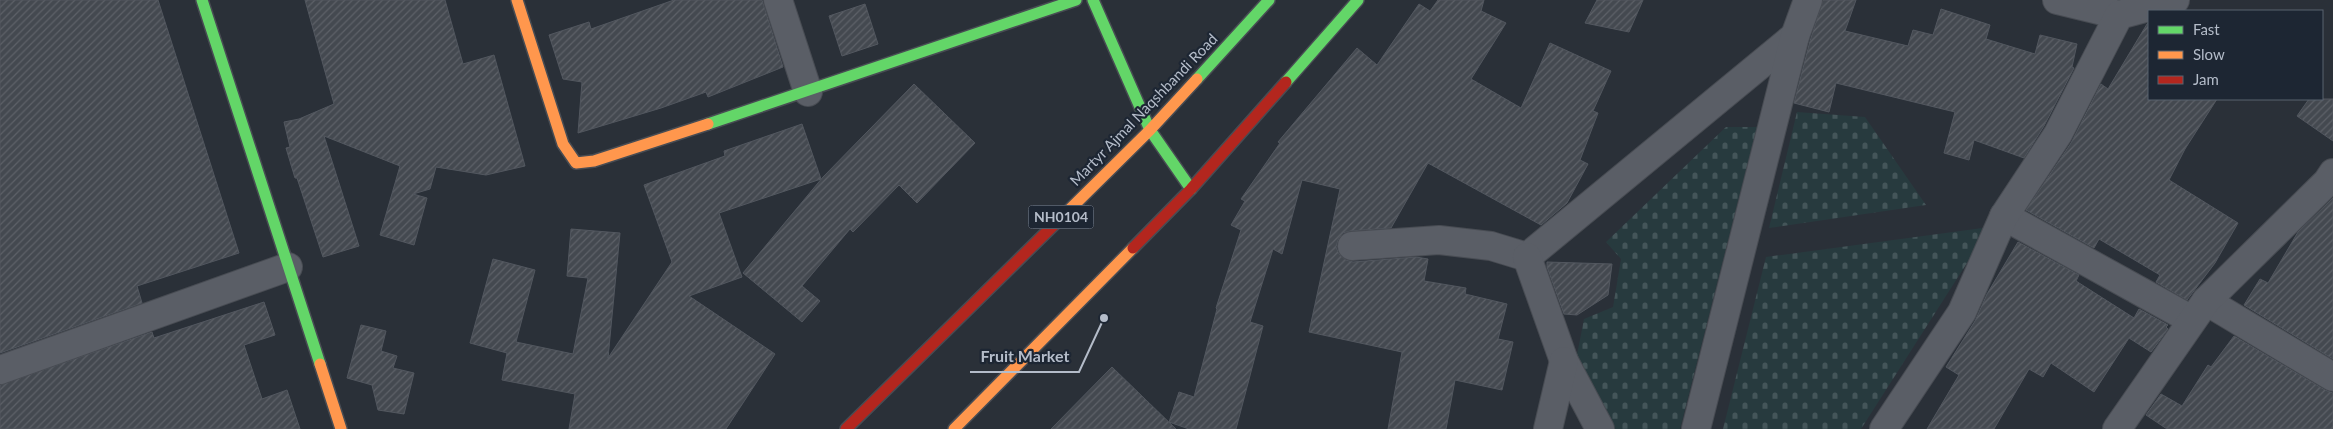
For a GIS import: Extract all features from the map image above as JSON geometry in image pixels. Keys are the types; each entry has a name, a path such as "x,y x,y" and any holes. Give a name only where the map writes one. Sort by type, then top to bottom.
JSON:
{"main road":[{"path":"202,0 341,429"},
{"path":"518,0 563,144 576,163 594,161 808,92 1076,0"},
{"path":"1094,0 1150,130 1191,189"},
{"name":"Martyr Ajmal Naqshbandi Road","path":"846,429 1150,130 1270,0"},
{"path":"965,425 1191,189 1358,0"}],"street":[{"path":"778,0 808,92"},
{"path":"1696,429 1795,36 1808,0"},
{"path":"2057,0 2119,15 2175,0"},
{"path":"1884,429 1962,312 2004,216 2058,134 2119,15"},
{"path":"1527,257 1795,36"},
{"path":"2117,429 2199,310 2333,174"},
{"path":"2004,216 2333,377"},
{"path":"1352,246 1439,240 1491,246 1527,257"},
{"path":"1527,257 1564,361 1600,429"},
{"path":"0,370 288,267"},
{"path":"1548,429 1564,361"}],"green space":[{"path":"1797,112 1865,117 1926,205 1769,228"},
{"path":"1726,127 1757,127 1680,429 1606,429 1575,365 1584,319 1613,307 1621,259 1606,242"},
{"path":"1990,227 1861,429 1723,429 1766,257"}],"building":[{"path":"0,0 158,0 239,253 137,286 142,303 0,353"},
{"path":"305,0 445,0 463,64 494,55 525,166 486,175 436,167 430,189 413,194 427,198 414,245 380,235 400,166 324,136 359,246 323,257 286,148 290,147 284,122 299,119 334,104"},
{"path":"674,0 762,0 783,67 708,97 706,92 661,108 578,133 582,82 563,79 549,35 589,22 591,29"},
{"path":"1438,0 1484,0 1481,11 1506,23 1471,79 1521,108 1550,43 1611,71 1593,111 1598,113 1580,160 1588,164 1567,203 1541,225 1428,163 1391,228 1350,231 1343,233 1338,240 1336,247 1339,254 1346,260 1353,262 1416,257 1428,259 1424,281 1466,288 1465,294 1507,304 1498,339 1513,342 1502,390 1455,380 1446,429 1388,429 1402,352 1309,332 1340,189 1302,180 1282,254 1273,249 1250,322 1263,326 1236,429 1189,429 1169,422 1179,392 1194,397 1216,308 1241,230 1231,225 1245,201 1241,199 1280,143 1278,142 1357,48 1377,65 1419,4 1430,11"},
{"path":"1597,0 1643,0 1629,32 1585,23"},
{"path":"1823,0 1856,0 1845,31 1908,46 1913,30 1933,35 1941,9 1990,25 1986,39 2035,54 2040,35 2077,44 2072,67 2074,68 2044,126 2024,158 1974,140 1969,160 1944,153 1955,112 1836,83 1829,112 1794,103"},
{"path":"865,4 878,44 842,56 829,16"},
{"path":"2147,24 2148,100 2216,100 2185,149 2169,180 2238,223 2215,263 2187,300 2156,282 2160,275 2099,239 2094,248 2026,210 2071,143 2101,84 2108,89"},
{"path":"914,84 975,143 917,203 899,185 853,232 850,229 802,286 820,301 802,322 743,273 823,177"},
{"path":"2333,99 2333,141 2297,116 2308,100"},
{"path":"802,124 821,179 719,213 742,277 689,296 775,354 726,429 569,429 575,394 502,380 507,353 470,343 493,259 535,270 516,342 573,354 588,278 567,276 571,229 620,233 608,358 672,262 644,185 725,156 724,151"},
{"path":"2333,198 2333,359 2244,305 2260,279 2268,283 2298,232"},
{"path":"2018,242 2079,275 2076,281 2134,318 2139,309 2168,325 2166,327 2168,329 2151,352 2129,338 2094,392 2051,363 2043,377 2029,369 1994,429 1927,429 1959,375 1946,367 1975,321 1987,294"},
{"path":"1547,262 1612,264 1608,295 1577,315 1564,314 1547,267"},
{"path":"264,302 275,335 244,345 262,399 287,390 300,429 0,429 0,385 152,332 154,338"},
{"path":"361,325 386,331 381,351 397,356 393,368 414,373 404,414 378,410 372,385 347,378"},
{"path":"2234,336 2333,393 2333,429 2167,429 2146,415 2161,394 2182,406 2208,365 2211,367"},
{"path":"1112,367 1176,429 1051,429"}],"traffic: fast":[{"path":"202,0 320,364"},
{"path":"708,124 1076,0"},
{"path":"1093,0 1150,130 1191,189"},
{"path":"1197,79 1269,0"},
{"path":"1286,82 1358,0"}],"traffic: slow":[{"path":"517,0 563,144 576,163 594,161 708,124"},
{"path":"1063,216 1150,130 1197,79"},
{"path":"954,429 1133,248"},
{"path":"320,364 341,429"}],"traffic: jam":[{"path":"1133,248 1191,189 1286,82"},
{"path":"846,429 1063,216"}],"place":[{"name":"Fruit Market","path":"1104,318"}]}
